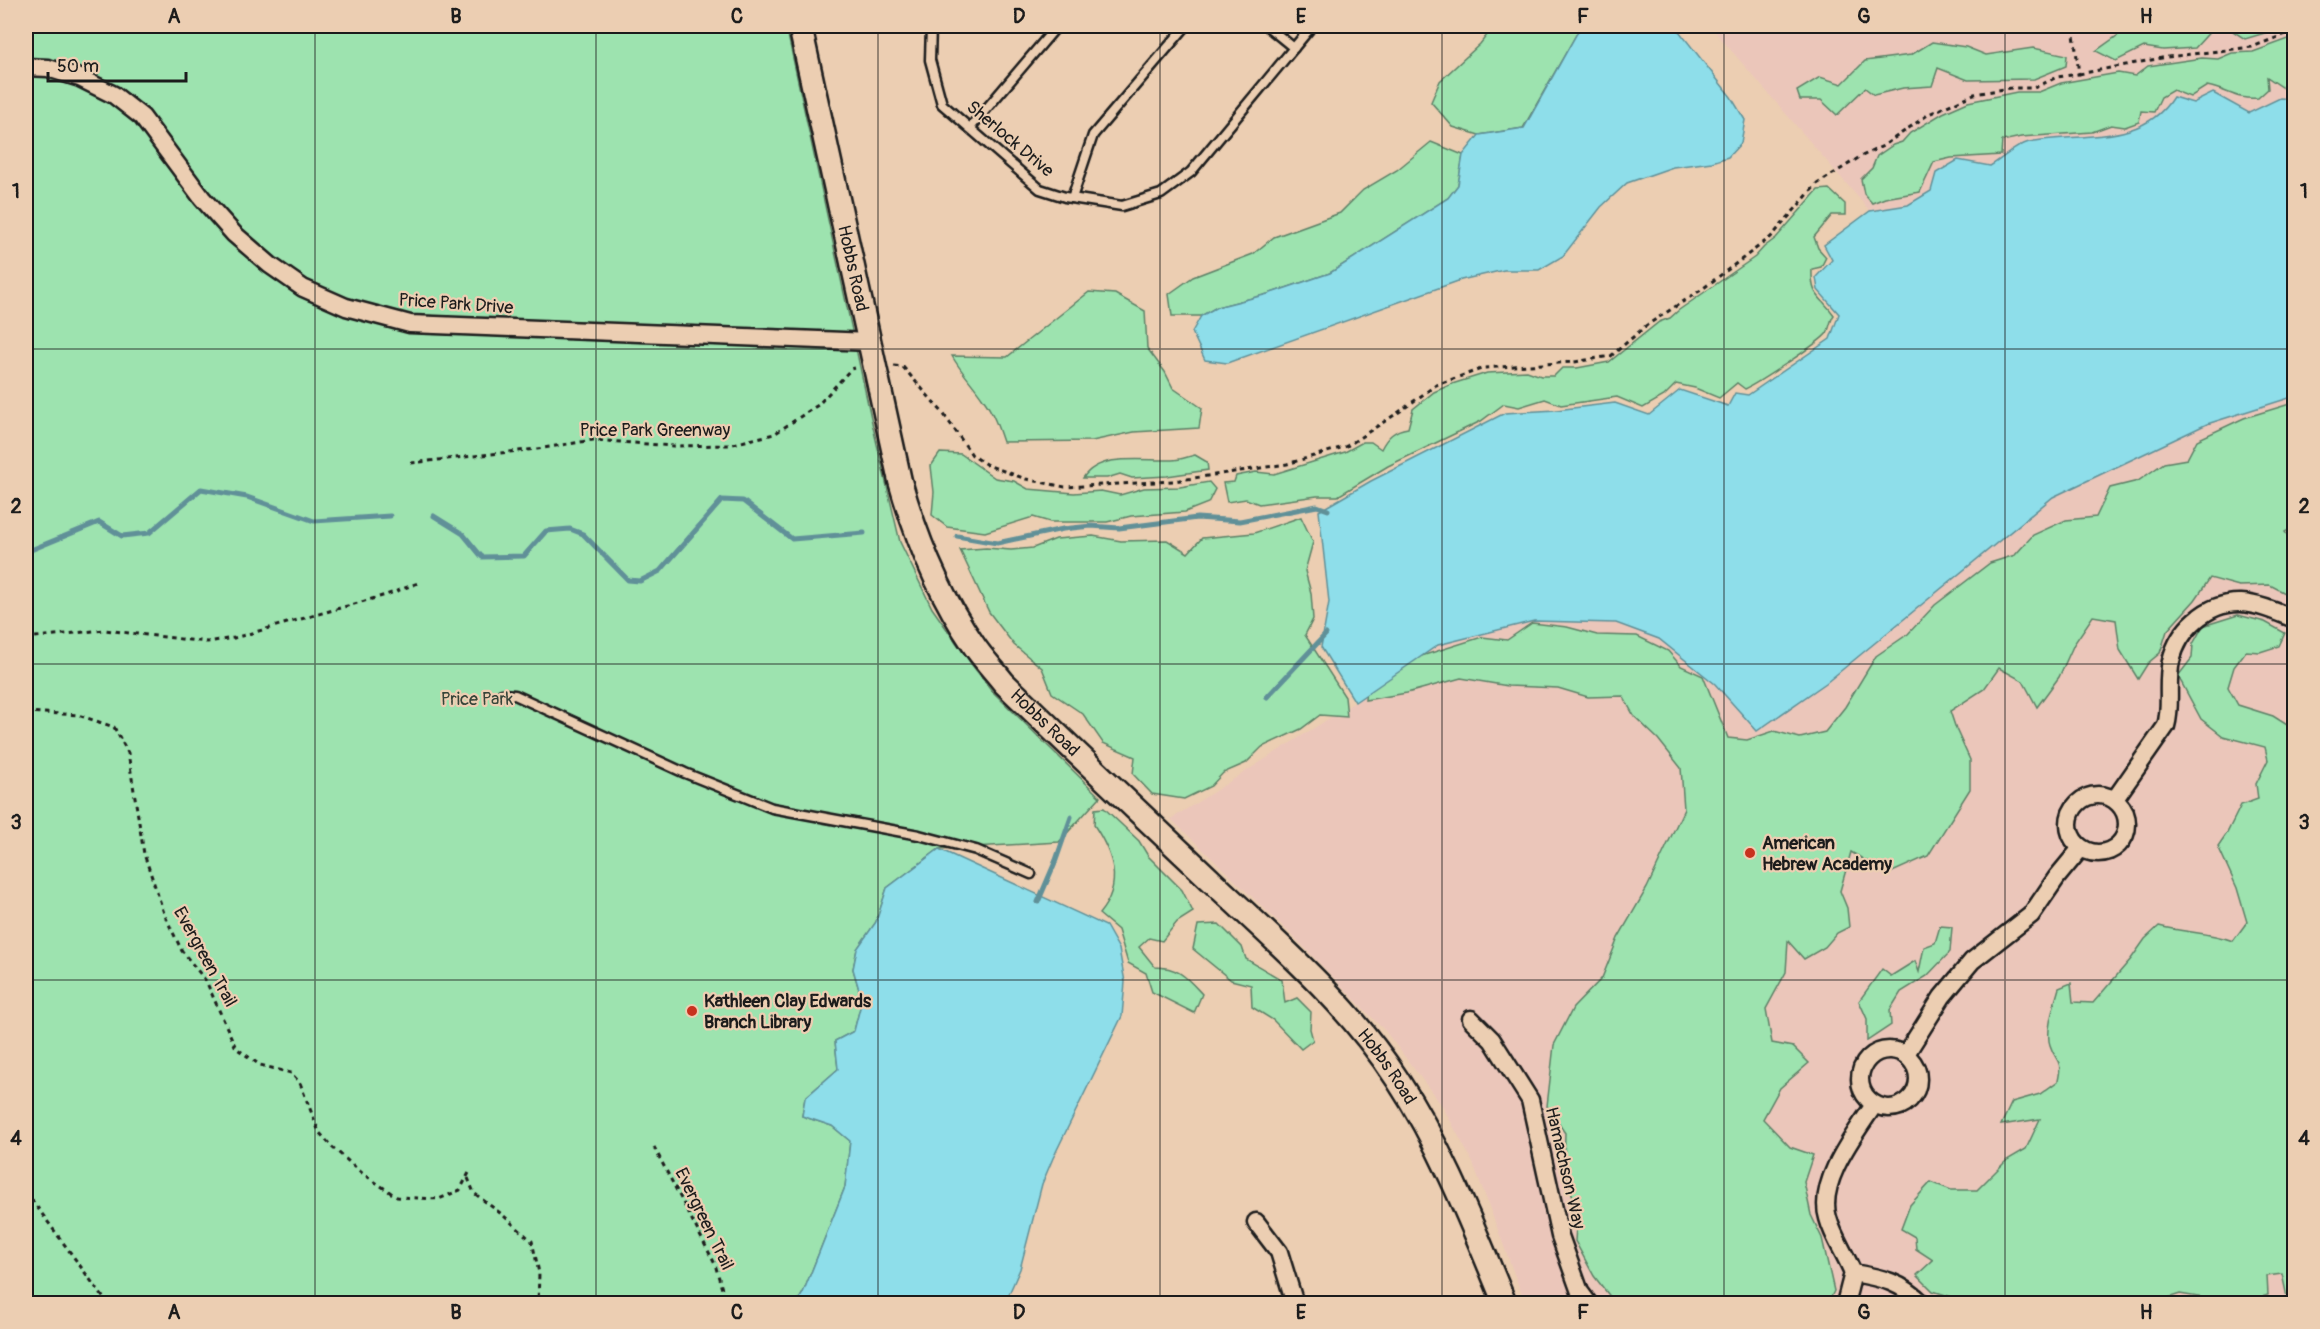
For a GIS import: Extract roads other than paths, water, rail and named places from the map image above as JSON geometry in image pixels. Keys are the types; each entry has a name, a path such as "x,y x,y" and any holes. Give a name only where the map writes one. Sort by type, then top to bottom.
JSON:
{"street":[{"name":"Hobbs Road","path":"800,26 908,510 939,586 973,645 1004,683 1299,963 1352,1019 1397,1078 1433,1140 1454,1180 1505,1304"},
{"name":"Price Park Drive","path":"26,67 48,68 80,78 114,95 141,117 202,198 234,234 270,265 303,288 346,307 410,324 870,342"},
{"path":"2115,799 2166,726 2170,714 2168,681 2171,660 2178,640 2189,626 2203,614 2239,603 2259,606 2295,619"},
{"path":"2097,794 2115,799 2122,806 2128,826 2119,845 2101,853 2081,848 2075,842 2068,825 2069,815 2074,807 2088,796 2097,794"},
{"path":"1906,1054 1942,997 1972,961 2031,915 2057,877 2081,848"},
{"name":"Hamachson Way","path":"1471,1019 1498,1048 1530,1100 1560,1236 1580,1292 1589,1304"},
{"path":"1886,1050 1906,1054 1917,1069 1919,1078 1914,1096 1899,1107 1890,1109 1874,1105 1865,1097 1860,1087 1862,1067 1868,1058 1886,1050"},
{"path":"1845,1304 1853,1273 1828,1218 1826,1191 1853,1137 1874,1105"},
{"path":"1256,1222 1279,1252 1295,1304"},
{"path":"1853,1273 1882,1278 1908,1289 1923,1304"}],"lane":[{"name":"Sherlock Drive","path":"931,26 930,60 942,104 1040,189 1071,198 1122,206 1161,194 1191,172 1312,26"},
{"path":"970,128 1057,26"},
{"path":"1071,198 1094,135 1186,26"},
{"path":"1268,26 1294,48"},
{"path":"502,694 515,695 685,773 772,808 919,835 976,850 1031,874"}],"water":[{"path":"1581,26 1678,26 1679,31 1731,97 1745,120 1741,143 1728,157 1712,162 1673,167 1627,183 1601,207 1563,256 1539,270 1504,270 1461,280 1227,363 1205,360 1192,332 1201,316 1217,307 1268,294 1330,273 1448,198 1458,185 1463,155 1479,135 1524,128"},
{"path":"2213,93 2249,113 2280,98 2294,99 2294,399 2289,398 2207,424 2053,497 1826,683 1757,731 1715,684 1659,639 1616,623 1534,621 1438,645 1355,702 1321,647 1329,602 1319,511 1371,481 1505,413 1615,403 1649,415 1680,390 1728,406 1735,393 1748,395 1830,339 1839,314 1818,290 1816,277 1832,260 1824,245 1870,211 1908,205 1931,191 1936,173 1958,160 1990,166 2014,149 2029,142 2127,131 2144,124 2160,113 2173,97 2193,103"},
{"path":"939,849 1106,926 1119,949 1125,982 1122,1016 1042,1184 1020,1269 1005,1303 797,1303 845,1187 850,1141 832,1126 802,1116 805,1098 838,1069 835,1041 854,1031 862,1000 853,969 857,949 876,922 887,888"}],"waterway":[{"path":"26,552 99,522 122,536 149,533 201,489 247,497 314,521 390,516"},
{"path":"434,516 463,534 482,557 524,556 546,531 570,529 583,534 628,580 640,581 660,571 722,500 743,501 792,539 864,533"},
{"path":"957,536 997,543 1063,529 1091,526 1119,528 1197,518 1240,521 1317,506 1328,510"},
{"path":"1267,697 1326,634"},
{"path":"1038,902 1071,817"}],"place":[{"name":"American Hebrew Academy","path":"1750,853"},
{"name":"Kathleen Clay Edwards Branch Library","path":"692,1011"}],"park label":[{"name":"Price Park","path":"477,699"}]}
